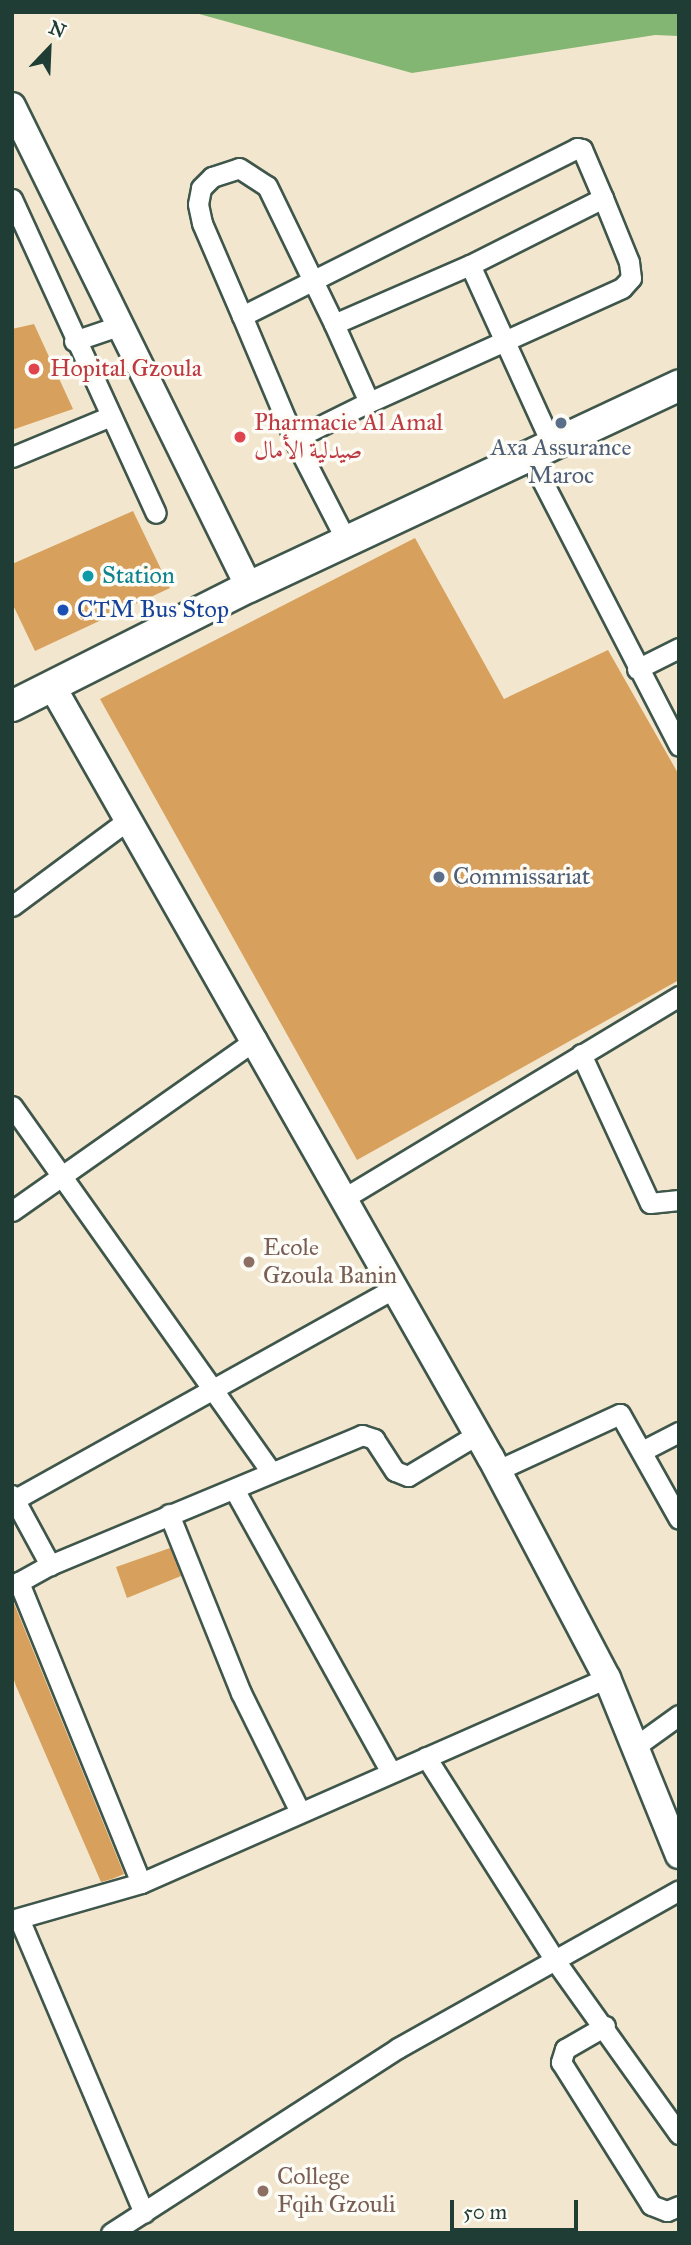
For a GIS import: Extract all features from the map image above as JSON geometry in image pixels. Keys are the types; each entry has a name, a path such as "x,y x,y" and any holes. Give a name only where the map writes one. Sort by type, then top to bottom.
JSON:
{"main road":[{"path":"12,706 249,587 348,544 679,386"}],"street":[{"path":"12,106 118,326 249,587"},
{"path":"242,316 575,148 582,149 629,262 628,285 369,402 295,439"},
{"path":"348,544 295,439 202,223 201,188 212,177 239,168 267,187 315,280 369,402"},
{"path":"334,324 470,265 603,198"},
{"path":"12,199 74,341 156,513"},
{"path":"470,265 505,341 542,452 637,669 676,734"},
{"path":"74,341 118,326"},
{"path":"12,457 111,416"},
{"path":"637,669 679,648"},
{"path":"52,686 257,1040 498,1470 607,1678 679,1855"},
{"path":"12,906 129,819"},
{"path":"346,1198 679,996"},
{"path":"12,1211 64,1179 257,1040"},
{"path":"581,1054 650,1203 679,1200"},
{"path":"12,1107 270,1471"},
{"path":"50,1564 13,1499 394,1288"},
{"path":"498,1470 617,1414 642,1451 679,1519"},
{"path":"642,1451 679,1432"},
{"path":"141,1883 19,1589 21,1581 50,1564 169,1514 235,1491 270,1471 283,1470 366,1435 378,1443 398,1473 408,1476 478,1434"},
{"path":"235,1491 390,1772"},
{"path":"169,1514 242,1693 299,1810"},
{"path":"144,2213 16,1921 141,1883 299,1810 607,1678"},
{"path":"636,1746 679,1715"},
{"path":"426,1757 554,1959 605,2026 679,2134"},
{"path":"111,2233 398,2048 679,1890"},
{"path":"605,2026 565,2049 561,2062 651,2205 667,2211 679,2206"}],"green space":[{"path":"192,12 679,12 679,36 655,35 412,73"}],"building":[{"name":"Hopital Gzoula","path":"34,324 73,409 12,430 12,329"},
{"name":"Station","path":"133,511 170,588 35,651 12,603 12,564"},
{"name":"Commissariat","path":"415,538 504,699 608,650 679,775 679,980 357,1160 100,699"},
{"path":"170,1548 181,1576 127,1598 116,1567"},
{"path":"13,1601 124,1874 112,1879 101,1882 16,1686 12,1674"}],"place":[{"name":"Hopital Gzoula","path":"34,369"},
{"name":"Axa Assurance Maroc","path":"561,423"},
{"name":"Pharmacie Al Amal صيدلية الأمال","path":"240,437"},
{"name":"Station","path":"88,576"},
{"name":"CTM Bus Stop","path":"63,610"},
{"name":"Commissariat","path":"439,877"},
{"name":"Ecole Gzoula Banin","path":"249,1262"},
{"name":"College Fqih Gzouli","path":"263,2191"}]}
